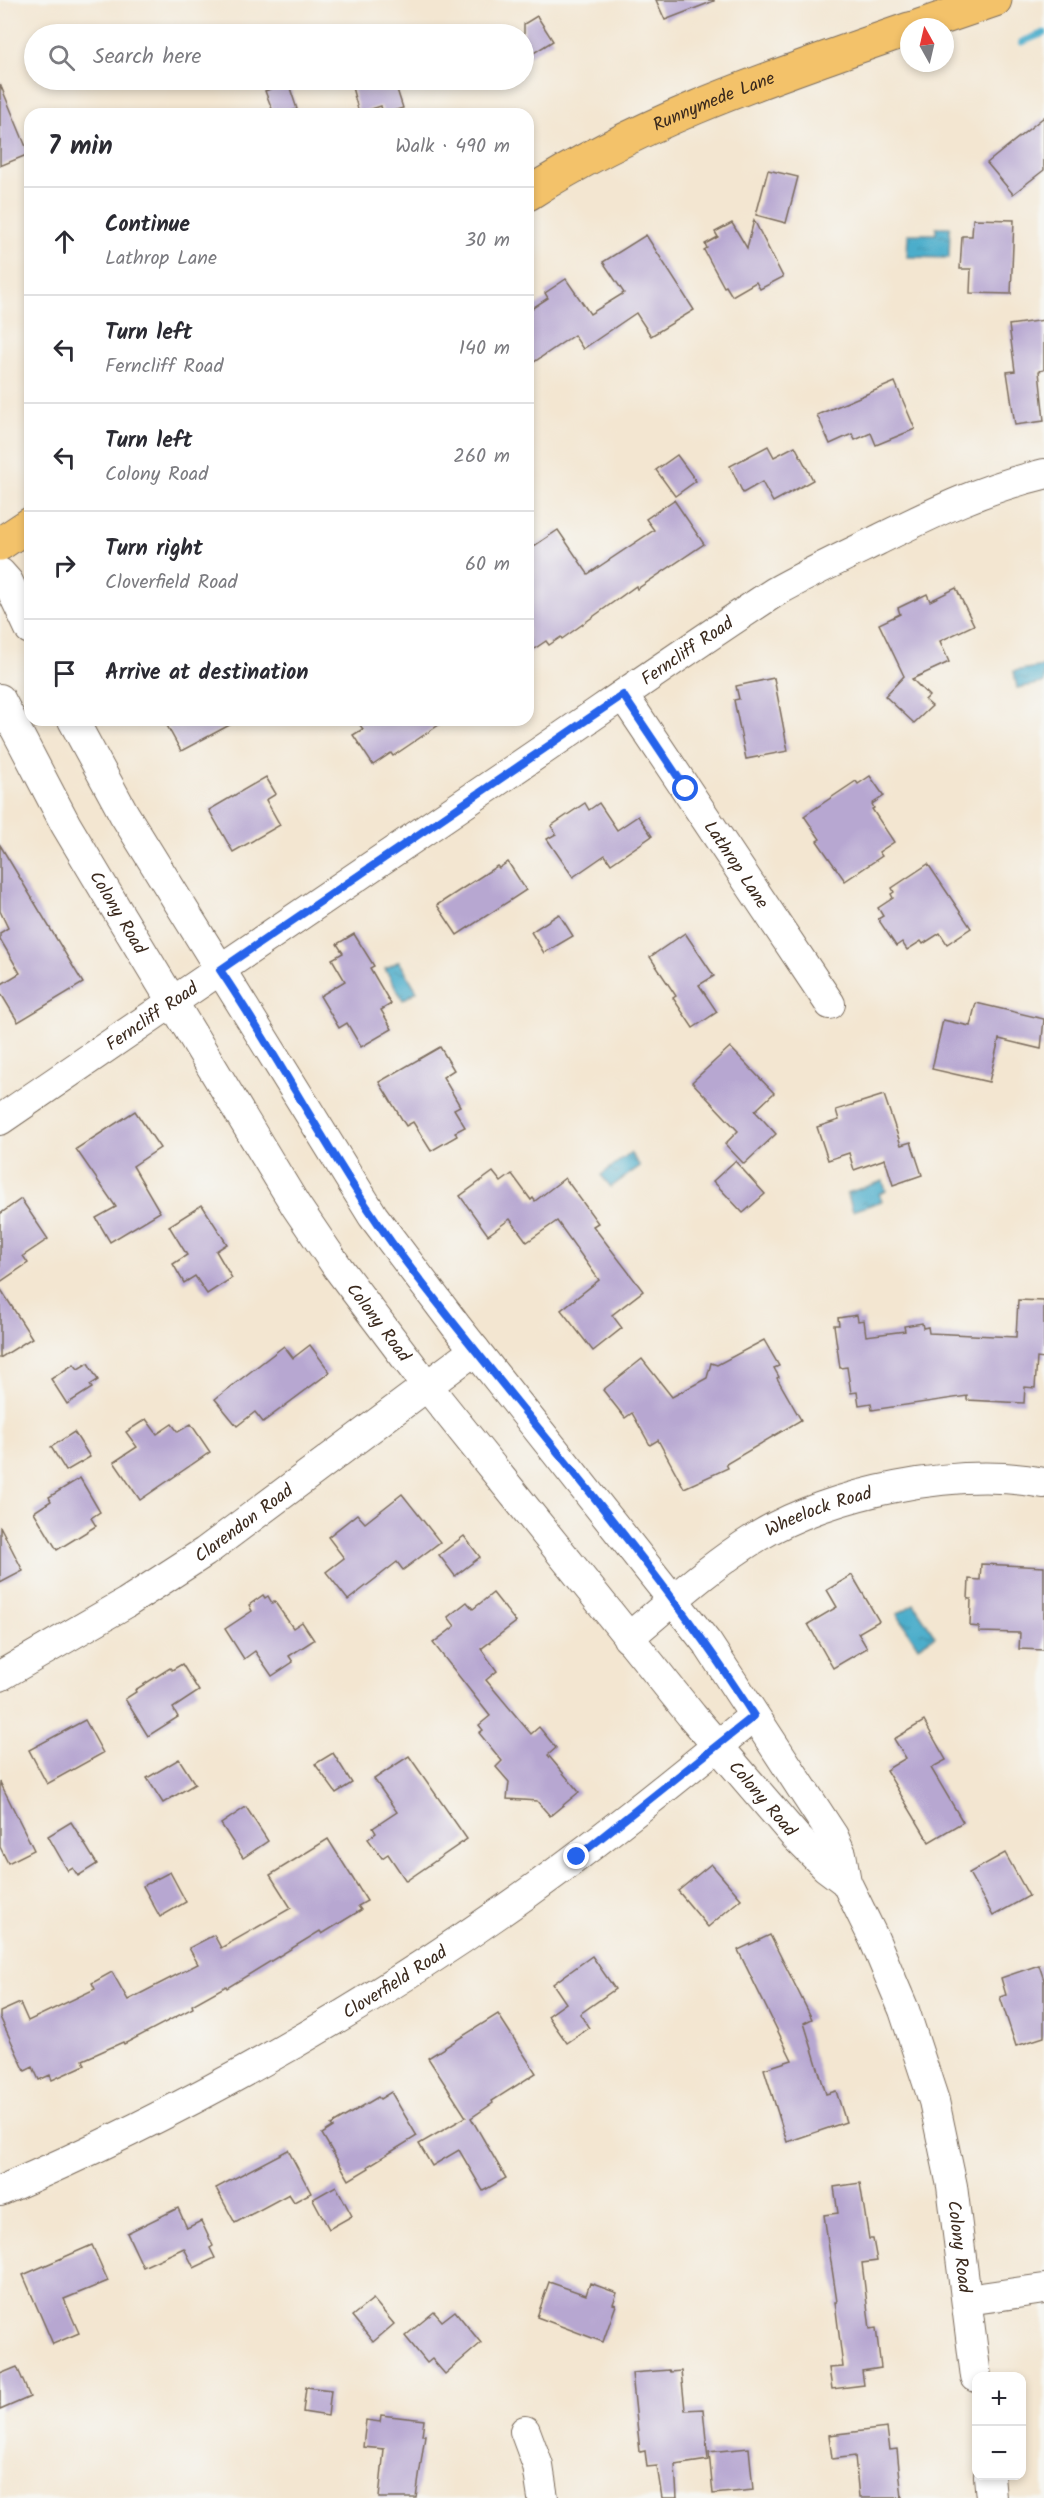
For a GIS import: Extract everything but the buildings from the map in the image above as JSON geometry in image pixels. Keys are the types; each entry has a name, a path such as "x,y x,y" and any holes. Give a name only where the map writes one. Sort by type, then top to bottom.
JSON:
{"main road":[{"path":"942,18 995,0"},
{"name":"Runnymede Lane","path":"534,191 619,142 702,104 900,32"},
{"path":"0,544 24,528"}],"street":[{"name":"Ferncliff Road","path":"0,1120 794,581 970,496 1044,474"},
{"path":"0,573 8,582 24,616"},
{"name":"Lathrop Lane","path":"623,695 830,1004"},
{"name":"Colony Road","path":"0,699 66,825 296,1206 338,1268 427,1386 628,1638 796,1837 826,1867 846,1882"},
{"name":"Colony Road","path":"76,726 124,813 373,1216 475,1350 707,1643 833,1836 841,1854 846,1882 894,1983 928,2079 951,2177 975,2372"},
{"name":"Clarendon Road","path":"0,1676 126,1603 205,1552 475,1350"},
{"name":"Wheelock Road","path":"628,1638 732,1553 760,1536 813,1511 859,1496 902,1486 973,1479 1044,1484"},
{"name":"Cloverfield Road","path":"0,2191 91,2150 212,2089 402,1977 493,1917 568,1863 754,1716"},
{"path":"967,2300 1044,2289"},
{"path":"525,2431 538,2466 543,2498"},
{"path":"989,2480 991,2498"}],"water":[{"path":"936,227 950,227 949,258 907,257 908,234 936,234"},
{"path":"1044,666 1044,683 1017,688 1014,671"},
{"path":"399,961 417,991 403,1000 385,969"},
{"path":"630,1153 640,1166 611,1187 601,1175"},
{"path":"883,1181 886,1191 879,1194 882,1201 853,1211 847,1193"},
{"path":"914,1604 935,1636 918,1647 897,1614"}],"waterway":[{"path":"1022,42 1044,33"}],"route":[{"path":"577,1857 754,1716 690,1620 456,1326 376,1221 220,970 623,695 686,789"}]}
